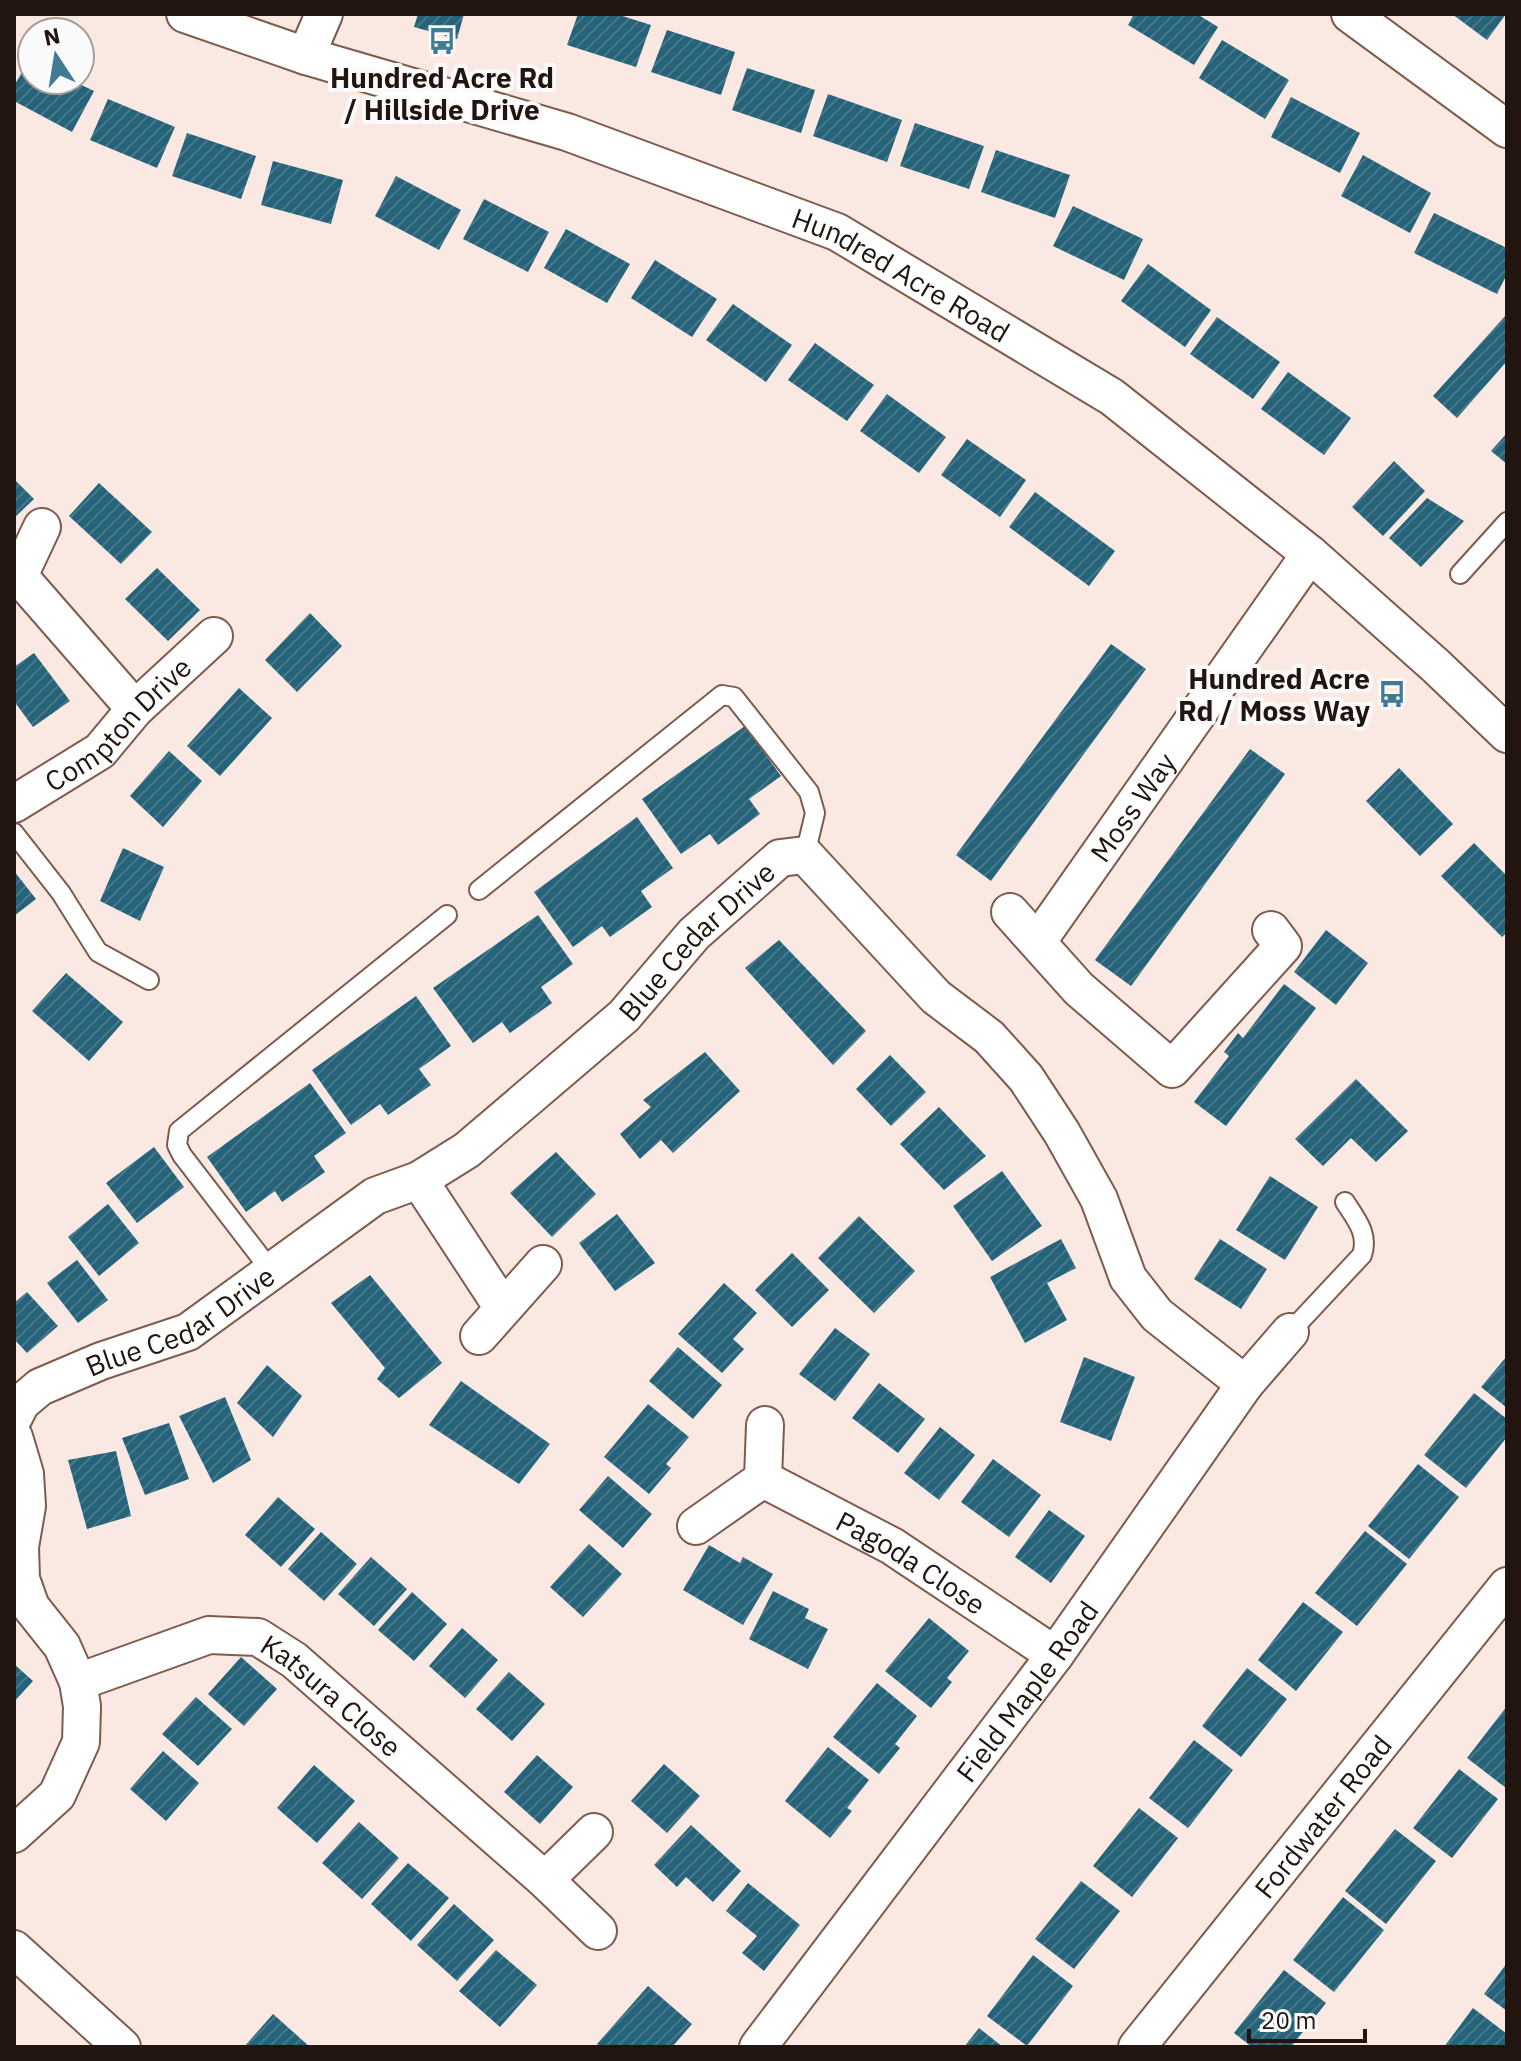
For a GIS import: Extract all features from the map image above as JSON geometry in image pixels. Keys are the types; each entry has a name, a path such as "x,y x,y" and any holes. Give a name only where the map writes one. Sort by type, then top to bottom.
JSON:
{"street":[{"name":"Hundred Acre Road","path":"185,14 306,56 567,132 837,232 1112,397 1310,554 1507,734"},
{"path":"306,56 324,14"},
{"path":"1350,14 1507,129"},
{"path":"42,527 16,578 135,709"},
{"name":"Moss Way","path":"1038,941 1310,554"},
{"name":"Compton Drive","path":"14,804 100,751 135,709 214,636"},
{"name":"Blue Cedar Drive","path":"14,1414 21,1403 40,1387 101,1361 188,1332 375,1196 419,1180 467,1150 624,1016 694,934 780,858 805,855 936,997 989,1037 1026,1078 1062,1133 1099,1199 1128,1278 1157,1315 1245,1384"},
{"path":"1010,912 1079,989 1172,1069 1283,946 1271,930"},
{"path":"419,1180 503,1308"},
{"path":"479,1336 543,1264"},
{"name":"Field Maple Road","path":"758,2047 1055,1655 1245,1384 1290,1332"},
{"path":"696,1526 763,1479 765,1425"},
{"path":"14,1437 25,1474 27,1506 20,1547 21,1579 31,1607 62,1646 78,1682 82,1706 81,1742 57,1795 14,1834"},
{"name":"Pagoda Close","path":"763,1479 892,1546 1055,1655"},
{"name":"Fordwater Road","path":"1137,2047 1507,1586"},
{"name":"Katsura Close","path":"78,1682 209,1635 258,1637 294,1660 545,1880 598,1931"},
{"path":"545,1880 594,1832"},
{"path":"14,1949 122,2047"}],"lane":[{"path":"1460,574 1507,522"},
{"path":"479,890 722,695 734,697 809,792 815,813 805,855"},
{"path":"14,833 61,893 98,952 149,980"},
{"path":"272,1272 182,1155 177,1145 179,1131 447,915"},
{"path":"1290,1332 1362,1255 1366,1243 1345,1202"}],"building":[{"path":"418,14 464,14 457,39 414,27"},
{"path":"578,14 616,14 651,25 636,67 567,45"},
{"path":"1134,14 1197,14 1218,27 1194,65 1128,25"},
{"path":"1452,14 1506,14 1487,40"},
{"path":"667,30 735,52 721,95 651,72"},
{"path":"1222,40 1289,80 1265,119 1199,78"},
{"path":"747,68 815,90 801,133 732,110"},
{"path":"16,82 16,96 91,96 72,132 14,101"},
{"path":"828,94 902,120 887,162 813,136"},
{"path":"1291,97 1360,133 1340,173 1271,137"},
{"path":"108,99 175,127 157,168 90,140"},
{"path":"915,123 984,146 969,189 900,166"},
{"path":"187,133 256,156 241,199 172,176"},
{"path":"996,150 1070,175 1055,218 981,192"},
{"path":"1363,155 1431,193 1410,233 1341,196"},
{"path":"273,161 343,180 331,224 261,205"},
{"path":"396,176 461,210 439,250 375,216"},
{"path":"484,199 549,232 528,272 463,239"},
{"path":"1073,206 1143,239 1124,280 1053,246"},
{"path":"1434,213 1507,248 1507,274 1497,294 1414,253"},
{"path":"566,229 630,264 607,303 544,268"},
{"path":"655,260 717,299 692,337 631,298"},
{"path":"1148,264 1211,310 1185,347 1121,301"},
{"path":"733,304 792,345 766,382 706,340"},
{"path":"1507,314 1507,361 1457,418 1433,396"},
{"path":"1217,317 1280,362 1253,399 1190,354"},
{"path":"815,343 874,385 847,421 788,380"},
{"path":"1288,372 1351,418 1324,455 1261,409"},
{"path":"887,394 946,437 919,473 860,431"},
{"path":"1507,433 1507,464 1491,451"},
{"path":"967,439 1026,480 1000,517 941,475"},
{"path":"1394,461 1425,491 1383,536 1352,507"},
{"path":"14,479 34,499 14,518"},
{"path":"99,483 152,532 121,564 69,516"},
{"path":"1035,492 1115,551 1089,586 1009,527"},
{"path":"1427,498 1464,521 1421,567 1389,538"},
{"path":"157,568 200,610 168,641 125,599"},
{"path":"310,613 342,646 297,692 265,660"},
{"path":"1111,644 1146,669 991,881 956,855"},
{"path":"34,653 70,701 33,727 14,701 14,667"},
{"path":"239,688 272,718 220,776 187,746"},
{"path":"745,726 781,776 749,799 760,814 718,845 710,834 681,854 642,799"},
{"path":"1250,749 1285,774 1131,986 1095,960"},
{"path":"169,751 202,781 163,827 130,796"},
{"path":"1399,768 1453,824 1420,856 1366,801"},
{"path":"637,817 673,868 641,891 652,907 610,937 602,926 573,947 534,892"},
{"path":"1474,843 1507,876 1507,932 1502,937 1441,876"},
{"path":"123,848 164,867 140,921 100,901"},
{"path":"14,871 36,899 14,916"},
{"path":"538,915 573,964 541,987 552,1003 510,1033 502,1022 473,1043 433,988"},
{"path":"1326,930 1368,963 1336,1005 1294,972"},
{"path":"779,940 866,1031 833,1065 745,968"},
{"path":"66,973 123,1022 89,1061 32,1011"},
{"path":"1284,984 1316,1008 1226,1126 1194,1102 1229,1056 1224,1052 1238,1033 1243,1038"},
{"path":"416,996 451,1046 419,1069 431,1085 388,1115 380,1104 351,1125 312,1070"},
{"path":"705,1052 740,1091 673,1153 661,1140 640,1159 620,1134 651,1107 643,1100"},
{"path":"890,1055 926,1092 891,1126 856,1089"},
{"path":"1356,1079 1408,1131 1376,1162 1351,1138 1323,1166 1295,1139"},
{"path":"310,1083 346,1133 314,1156 325,1172 282,1202 275,1191 246,1212 207,1157"},
{"path":"939,1107 986,1156 944,1190 900,1144"},
{"path":"154,1147 184,1187 137,1223 106,1183"},
{"path":"556,1152 596,1194 552,1237 510,1193"},
{"path":"1002,1171 1042,1226 992,1261 953,1206"},
{"path":"1270,1176 1318,1207 1285,1260 1236,1230"},
{"path":"108,1204 139,1243 99,1276 68,1237"},
{"path":"617,1214 655,1263 615,1291 579,1243"},
{"path":"859,1216 915,1271 874,1313 818,1258"},
{"path":"1061,1239 1076,1268 1047,1283 1067,1320 1025,1343 990,1277"},
{"path":"1220,1239 1267,1269 1241,1309 1194,1279"},
{"path":"792,1253 829,1290 792,1327 755,1290"},
{"path":"77,1260 108,1300 78,1323 47,1283"},
{"path":"370,1275 442,1363 399,1398 377,1379 385,1368 331,1303"},
{"path":"724,1283 757,1313 733,1339 744,1349 722,1373 678,1334"},
{"path":"27,1292 58,1326 27,1353 14,1339 14,1303"},
{"path":"835,1328 870,1354 835,1401 799,1374"},
{"path":"678,1347 722,1385 693,1419 649,1381"},
{"path":"1507,1356 1507,1408 1481,1387"},
{"path":"1084,1357 1135,1377 1111,1441 1060,1422"},
{"path":"267,1365 302,1396 273,1437 237,1403"},
{"path":"461,1381 550,1444 519,1484 429,1425"},
{"path":"879,1383 925,1419 898,1453 852,1418"},
{"path":"1474,1393 1507,1419 1507,1437 1466,1488 1424,1455"},
{"path":"225,1397 251,1460 213,1483 179,1416"},
{"path":"648,1404 689,1437 666,1464 671,1468 649,1494 604,1457"},
{"path":"169,1423 189,1479 145,1495 122,1438"},
{"path":"940,1427 975,1455 939,1500 904,1473"},
{"path":"116,1451 131,1516 87,1529 68,1460"},
{"path":"993,1459 1041,1495 1009,1537 961,1502"},
{"path":"1418,1464 1459,1497 1409,1559 1368,1526"},
{"path":"608,1476 652,1514 623,1548 579,1510"},
{"path":"278,1497 315,1529 281,1567 245,1535"},
{"path":"1049,1510 1085,1536 1051,1583 1015,1557"},
{"path":"1365,1531 1407,1564 1357,1626 1315,1593"},
{"path":"321,1532 357,1564 324,1601 288,1569"},
{"path":"589,1544 622,1574 583,1617 550,1587"},
{"path":"709,1545 740,1563 743,1557 773,1574 743,1625 683,1590"},
{"path":"371,1557 407,1589 374,1626 338,1594"},
{"path":"773,1591 809,1609 805,1618 828,1629 808,1669 749,1639"},
{"path":"412,1592 447,1624 414,1661 378,1630"},
{"path":"1303,1602 1343,1632 1296,1691 1258,1660"},
{"path":"929,1618 969,1651 947,1678 952,1682 931,1708 885,1671"},
{"path":"462,1628 498,1660 465,1698 429,1666"},
{"path":"241,1657 277,1689 244,1726 208,1694"},
{"path":"14,1664 33,1681 14,1702"},
{"path":"1247,1668 1287,1699 1241,1757 1202,1726"},
{"path":"509,1672 545,1704 512,1741 476,1709"},
{"path":"877,1683 917,1716 895,1744 900,1748 879,1774 833,1737"},
{"path":"196,1697 232,1729 198,1766 162,1734"},
{"path":"1507,1706 1507,1786 1506,1788 1467,1758"},
{"path":"1194,1740 1233,1770 1188,1828 1149,1798"},
{"path":"828,1747 869,1780 847,1808 852,1811 830,1838 785,1801"},
{"path":"163,1751 199,1783 166,1821 130,1789"},
{"path":"537,1755 573,1787 540,1824 504,1792"},
{"path":"664,1764 700,1796 667,1833 631,1801"},
{"path":"314,1765 355,1801 317,1843 277,1808"},
{"path":"1459,1769 1498,1799 1452,1858 1413,1828"},
{"path":"1139,1808 1178,1838 1132,1897 1093,1866"},
{"path":"359,1822 399,1858 362,1899 322,1863"},
{"path":"691,1825 741,1871 713,1902 686,1877 677,1887 654,1865"},
{"path":"1395,1829 1436,1861 1386,1924 1345,1891"},
{"path":"408,1863 449,1898 411,1941 371,1904"},
{"path":"1081,1881 1120,1911 1074,1969 1035,1939"},
{"path":"748,1883 800,1925 764,1971 742,1953 757,1936 726,1911"},
{"path":"1343,1897 1384,1930 1334,1992 1293,1960"},
{"path":"454,1904 494,1940 457,1981 417,1945"},
{"path":"496,1950 537,1985 500,2027 459,1991"},
{"path":"1033,1955 1073,1986 1027,2046 987,2016"},
{"path":"1507,1963 1507,2011 1484,1994"},
{"path":"1284,1970 1326,2003 1291,2047 1252,2047 1234,2033"},
{"path":"648,1986 692,2024 672,2047 601,2047 597,2044"},
{"path":"1473,2008 1507,2034 1504,2047 1444,2047"},
{"path":"273,2014 310,2047 244,2047"},
{"path":"979,2028 1003,2047 964,2047"}],"place":[{"name":"Hundred Acre Rd / Hillside Drive","path":"442,41"},
{"name":"Hundred Acre Rd / Moss Way","path":"1392,694"}]}
